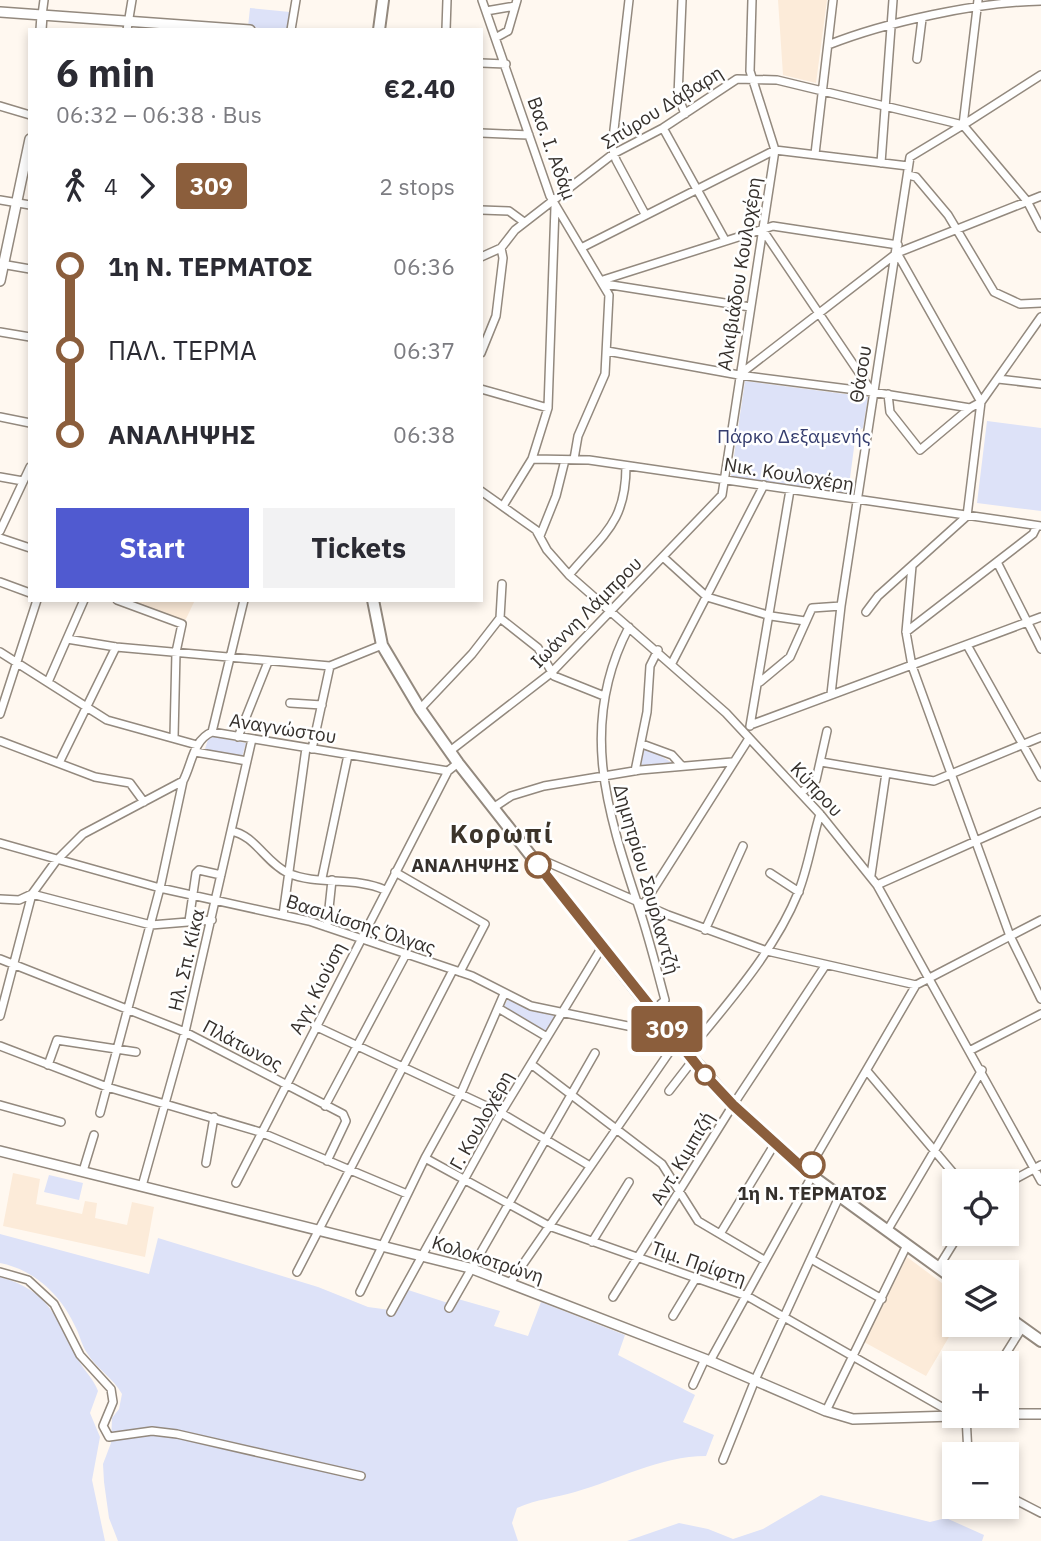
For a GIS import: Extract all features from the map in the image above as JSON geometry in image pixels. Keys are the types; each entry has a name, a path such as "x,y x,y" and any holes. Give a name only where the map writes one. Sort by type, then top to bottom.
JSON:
{"main road":[{"path":"379,28 383,0"},
{"path":"373,602 382,645 420,709 458,763 690,1057 733,1105 809,1174 942,1271"},
{"path":"1019,1326 1041,1341"}],"street":[{"path":"41,28 44,0"},
{"path":"128,25 132,0"},
{"path":"291,28 296,0"},
{"path":"446,28 447,0"},
{"name":"Βασ. Ι. Αδάμ","path":"482,0 554,204 604,282 610,298 604,379 578,436 574,459"},
{"path":"629,0 613,155 645,214"},
{"path":"682,0 678,96 685,114"},
{"name":"Αλκιβιάδου Κουλοχέρη","path":"726,479 761,228 775,150 751,77 752,0"},
{"path":"816,154 833,0"},
{"path":"881,163 894,0"},
{"path":"978,0 963,125 1027,201 1041,228"},
{"path":"828,45 892,24 1041,1"},
{"path":"486,11 516,3"},
{"path":"497,37 508,31 516,3"},
{"path":"0,12 128,25 215,28"},
{"path":"917,59 922,19"},
{"path":"483,64 506,64"},
{"path":"908,170 910,157 1041,75"},
{"name":"Σπύρου Δάβαρη","path":"483,256 501,248 524,222 554,204 613,155 663,128 726,85 751,77 823,91 963,125"},
{"path":"0,106 28,114"},
{"path":"663,128 725,240"},
{"path":"483,133 529,135"},
{"path":"0,281 28,150"},
{"path":"581,248 775,150 816,154 881,163 908,170 956,229 994,292 1020,304 1041,303"},
{"name":"Θάσου","path":"831,694 872,391 898,249 908,170"},
{"path":"739,376 898,249 1041,196"},
{"path":"0,200 28,205"},
{"path":"503,506 531,459 548,408 554,204"},
{"path":"483,209 509,211 524,222"},
{"path":"604,282 773,226 898,249"},
{"path":"761,228 872,391"},
{"path":"483,349 496,316 503,258 501,248"},
{"path":"866,612 967,516 981,402 898,249"},
{"path":"2,265 28,269"},
{"path":"604,282 750,307"},
{"path":"888,394 890,412 920,450 981,402 1041,317"},
{"path":"0,332 28,337"},
{"path":"607,351 739,376 872,391 970,408"},
{"path":"998,379 1041,384"},
{"path":"483,389 548,408"},
{"path":"0,417 28,423"},
{"name":"Νικ. Κουλοχέρη","path":"531,459 574,459 726,479 1039,526"},
{"path":"540,536 556,496 565,460"},
{"path":"569,575 618,517 624,502 626,466"},
{"path":"0,531 28,471"},
{"path":"0,477 23,481"},
{"name":"Ιωάννη Λάμπρου","path":"450,751 551,673 722,495 726,479"},
{"path":"672,663 764,485"},
{"path":"642,907 753,724 790,490"},
{"name":"Κύπρου","path":"483,492 536,530 569,575 658,650 746,736 820,814 870,875 1038,1167 1041,1181"},
{"path":"906,632 1033,534 1039,526"},
{"path":"0,538 28,547"},
{"path":"663,557 707,597 771,616 805,621"},
{"path":"997,562 1041,649"},
{"path":"912,566 906,632 912,666 1010,936 1041,999"},
{"path":"0,582 28,592"},
{"path":"420,709 472,654 500,618 502,584"},
{"path":"0,715 36,602"},
{"path":"48,682 83,602"},
{"path":"122,602 182,624 176,652 174,737"},
{"path":"212,732 244,602"},
{"path":"760,682 790,657 814,606 841,606"},
{"path":"753,724 1041,617"},
{"path":"500,618 538,648 551,673 568,683 604,696"},
{"name":"Δημητρίου Σουρλαντζή","path":"629,627 604,696 600,754 602,777 636,899"},
{"path":"68,639 330,667 382,645"},
{"path":"967,645 1041,777"},
{"path":"59,763 116,646"},
{"path":"635,771 642,744 650,666 658,650"},
{"path":"0,652 86,709 126,727 174,737 196,748 247,761"},
{"path":"238,737 268,662"},
{"path":"283,915 309,748 330,667"},
{"path":"290,703 322,705"},
{"path":"801,793 816,780 827,731"},
{"name":"Αναγνώστου","path":"196,748 212,732 447,771"},
{"path":"821,762 929,781 951,775 1041,737"},
{"name":"Ηλ. Σπ. Κίκα","path":"142,1186 185,1032 252,739"},
{"path":"0,741 111,782 130,783 144,802"},
{"path":"642,744 672,755 682,766"},
{"path":"100,1113 151,925 183,781 196,748"},
{"path":"322,878 348,755"},
{"path":"494,808 521,792 635,771 732,762"},
{"path":"447,771 458,763"},
{"name":"Αγγ. Κιούση","path":"236,1183 284,1084 447,771"},
{"path":"870,875 886,773"},
{"path":"0,1016 32,894 56,861 83,834 183,781"},
{"path":"877,885 1041,812"},
{"path":"669,1091 690,1057 767,951 799,892 820,814"},
{"path":"231,831 243,834 289,873 366,882 385,890"},
{"name":"Βασιλίσσης Όλγας","path":"0,843 56,861 160,888 327,927 484,981 531,1006 652,1031 666,1028"},
{"path":"705,930 743,846"},
{"path":"530,854 636,899 642,907 705,930 767,951 916,985"},
{"path":"189,921 199,870 221,875"},
{"path":"297,1272 403,1068 485,924 395,872"},
{"path":"771,873 799,892"},
{"path":"327,927 332,880"},
{"path":"0,899 19,900 32,894 151,925 212,920"},
{"name":"Δημητρίου Σουρλαντζή","path":"642,907 666,1000 653,1011"},
{"path":"693,1385 747,1296 809,1174 916,985 1041,920"},
{"name":"Γ. Κουλοχέρη","path":"391,1312 501,1112 603,947"},
{"path":"325,1105 405,956"},
{"name":"Πλάτωνος","path":"0,959 15,962 185,1032 343,1114 346,1121 327,1161"},
{"name":"Αντ. Κιμπιζή","path":"613,1297 733,1105 825,966"},
{"path":"360,1292 425,1158 461,1093 505,994"},
{"path":"498,1008 547,1037"},
{"path":"971,1050 1041,1014"},
{"path":"315,1026 501,1112 590,1166"},
{"path":"48,1065 57,1040 136,1052"},
{"path":"510,1283 677,1041"},
{"path":"0,1046 107,1087 260,1132 407,1194"},
{"path":"449,1308 595,1053"},
{"path":"531,1064 662,1164 698,1221 764,1260"},
{"path":"887,1231 982,1070"},
{"path":"867,1071 949,1169"},
{"path":"0,1105 61,1122"},
{"path":"206,1163 214,1117"},
{"path":"83,1171 94,1135"},
{"path":"720,1234 774,1144"},
{"name":"Κολοκοτρώνη","path":"0,1151 470,1268 708,1360 826,1411 863,1421 942,1416"},
{"name":"Τιμ. Πρίφτη","path":"425,1158 549,1226 747,1296 942,1408"},
{"path":"1019,1177 1038,1167"},
{"path":"592,1242 629,1182"},
{"path":"723,1460 755,1380 839,1196"},
{"path":"826,1411 907,1245"},
{"path":"938,1268 952,1246"},
{"path":"811,1259 882,1299"},
{"path":"0,1272 28,1280 43,1293 65,1322 80,1355 111,1389 113,1402 103,1426 109,1437 152,1431 361,1476"},
{"path":"673,1317 696,1278"},
{"path":"1008,1351 1022,1328"},
{"path":"1019,1415 1041,1414"},
{"path":"1019,1502 1041,1513"}],"shaded area":[{"path":"778,0 827,0 816,83 783,75"},
{"path":"133,602 194,602 185,621"},
{"path":"13,1173 40,1179 36,1204 82,1214 85,1201 97,1203 95,1218 127,1225 132,1202 154,1207 145,1257 3,1226"},
{"path":"907,1257 942,1283 942,1337 949,1337 926,1376 864,1342"}],"green space":[{"path":"250,8 290,12 287,28 248,27"},
{"name":"Πάρκο Δεξαμενής","path":"745,381 868,397 863,428 855,433 859,438 855,440 850,478 854,482 852,494 731,476"},
{"path":"987,421 1041,428 1041,511 977,503"},
{"path":"209,736 246,743 242,757 205,749"},
{"path":"645,747 678,766 640,770"},
{"path":"508,999 530,1010 559,1017 547,1037 502,1010"},
{"path":"670,1008 701,1033 689,1048 663,1015"},
{"path":"49,1175 83,1183 79,1200 44,1192"},
{"path":"0,1234 149,1274 158,1238 318,1287 368,1307 390,1310 402,1288 448,1303 451,1297 500,1311 494,1326 528,1336 541,1302 625,1335 618,1355 695,1395 683,1422 714,1435 706,1456 656,1464 591,1487 517,1508 512,1523 518,1541 118,1541 109,1518 103,1464 111,1443 112,1418 119,1409 122,1394 87,1353 70,1316 55,1295 25,1271 0,1263"},
{"path":"0,1277 30,1290 50,1308 98,1391 90,1413 100,1437 92,1480 105,1541 0,1541"},
{"path":"821,1495 930,1522 948,1519 984,1535 982,1541 627,1541 679,1523 708,1529 733,1539 763,1529"}],"bus line":[{"name":"309","path":"538,865 710,1081 774,1144 807,1172 812,1165"}],"place":[{"name":"ΑΝΑΛΗΨΗΣ","path":"538,865"},
{"name":"1η Ν. ΤΕΡΜΑΤΟΣ","path":"812,1165"}],"district":[{"name":"Κορωπί","path":"502,834"}]}
